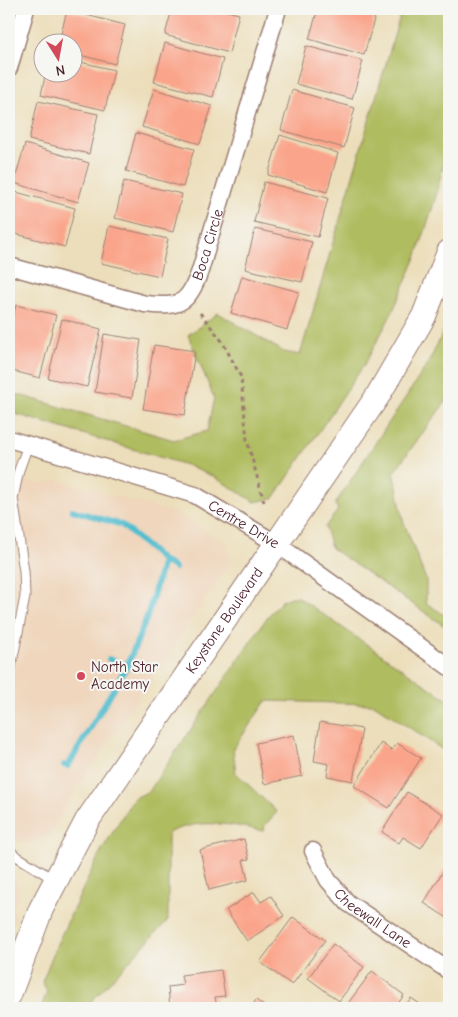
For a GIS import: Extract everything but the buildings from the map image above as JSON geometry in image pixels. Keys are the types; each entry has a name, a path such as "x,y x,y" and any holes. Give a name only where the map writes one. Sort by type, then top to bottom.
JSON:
{"street":[{"path":"9,68 26,9"},
{"name":"Boca Circle","path":"9,266 145,304 178,305 186,299 193,291 205,254 278,9"},
{"name":"Keystone Boulevard","path":"9,995 27,944 54,880 99,802 396,368 424,316 449,252"},
{"name":"Centre Drive","path":"9,439 195,495 276,544 449,667"},
{"name":"Cheewall Lane","path":"312,851 328,880 348,903 449,971"}],"lane":[{"path":"9,677 25,597 24,571 13,498 19,470 28,445"},
{"path":"9,848 13,854 54,880"}],"path":[{"path":"200,313 222,341 241,377 246,440 264,502"}],"shaded area":[{"name":"North Star Academy","path":"9,475 39,484 57,480 176,513 227,544 230,563 76,789 50,834 31,842 9,843"},
{"path":"9,869 17,880 19,889 18,899 12,908 16,915 9,932"}],"green space":[{"path":"402,9 449,9 448,145 435,200 417,255 392,313 366,362 274,498 255,502 214,477 186,465 9,412 9,392 174,440 207,431 214,398 188,335 218,313 284,352 300,355"},
{"path":"449,319 449,397 394,472 403,520 426,580 426,603 449,618 449,629 331,548 325,527 338,510 335,504 429,362"},
{"path":"298,597 449,701 449,754 374,704 266,701 233,749 236,773 277,812 265,825 264,831 239,826 203,824 191,825 168,833 168,920 85,1008 41,1008 47,991 42,982 57,944 100,853 133,799 149,791 268,616 283,600"}],"waterway":[{"path":"72,510 122,525 163,561 175,568"},
{"path":"64,765 68,766 127,666 147,617 163,561"},
{"path":"109,659 127,666"}],"place":[{"name":"North Star Academy","path":"81,676"}]}
